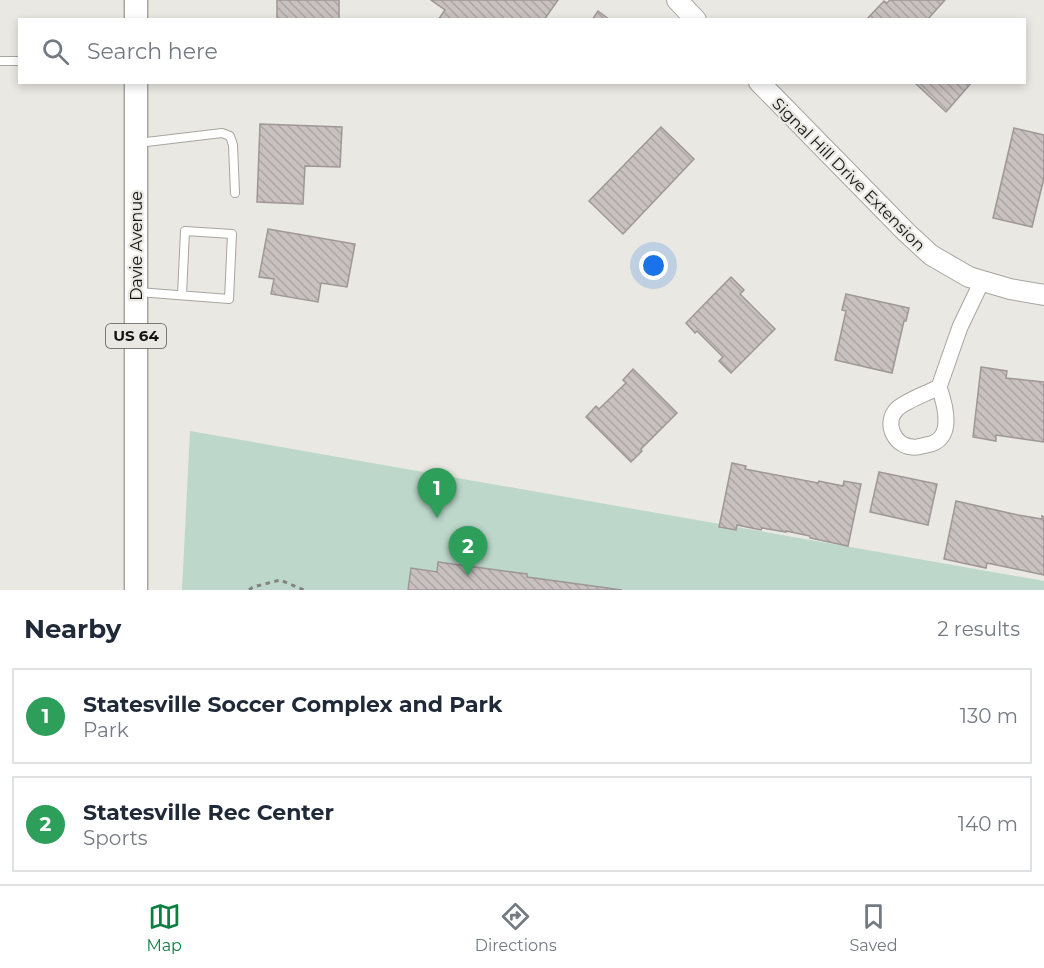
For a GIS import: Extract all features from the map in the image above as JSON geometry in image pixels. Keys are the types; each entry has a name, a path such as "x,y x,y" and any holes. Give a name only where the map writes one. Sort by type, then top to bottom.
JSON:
{"main road":[{"path":"136,0 136,18"},
{"name":"Davie Avenue","path":"136,84 136,590"}],"street":[{"path":"677,0 694,18"},
{"name":"Signal Hill Drive Extension","path":"761,84 931,255 969,277 1044,296"},
{"path":"939,387 960,327 982,281"}],"lane":[{"path":"0,61 18,61"},
{"path":"136,143 222,133 230,136 233,145 235,193"},
{"path":"136,292 229,299 232,234 185,231 182,295"}],"path":[{"path":"249,590 280,580 304,590"}],"green space":[{"path":"190,431 1044,581 1044,590 182,590"}],"building":[{"path":"277,0 339,0 339,18 277,18"},
{"path":"431,0 558,0 545,18 439,18 445,10"},
{"path":"890,0 945,0 929,18 868,18 884,1 887,3"},
{"path":"598,11 607,18 593,18"},
{"path":"916,84 970,84 946,112"},
{"path":"260,124 342,127 340,167 305,166 303,204 257,202"},
{"path":"661,127 694,159 623,234 589,201"},
{"path":"1014,128 1044,135 1044,178 1032,227 993,218"},
{"path":"268,229 355,244 347,287 321,283 318,302 271,294 274,279 259,277"},
{"path":"731,277 744,290 740,294 775,329 731,373 719,361 723,357 686,323"},
{"path":"846,294 909,308 892,373 835,360 846,311 842,310"},
{"path":"981,367 1007,371 1006,378 1044,382 1044,442 996,435 996,441 973,437"},
{"path":"633,369 677,413 631,462 586,417 596,406 599,409 626,383 623,380"},
{"path":"732,463 746,466 745,469 818,483 819,481 843,486 844,481 861,484 848,546 786,531 762,528 761,530 737,525 736,530 719,527"},
{"path":"879,472 937,484 928,525 870,512"},
{"path":"956,501 1018,515 1042,519 1042,516 1044,517 1044,575 987,563 986,568 944,559"},
{"path":"438,562 622,590 408,590 411,568 437,572"}],"place":[{"name":"Statesville Soccer Complex and Park","path":"437,518"},
{"name":"Statesville Rec Center","path":"468,576"}]}
